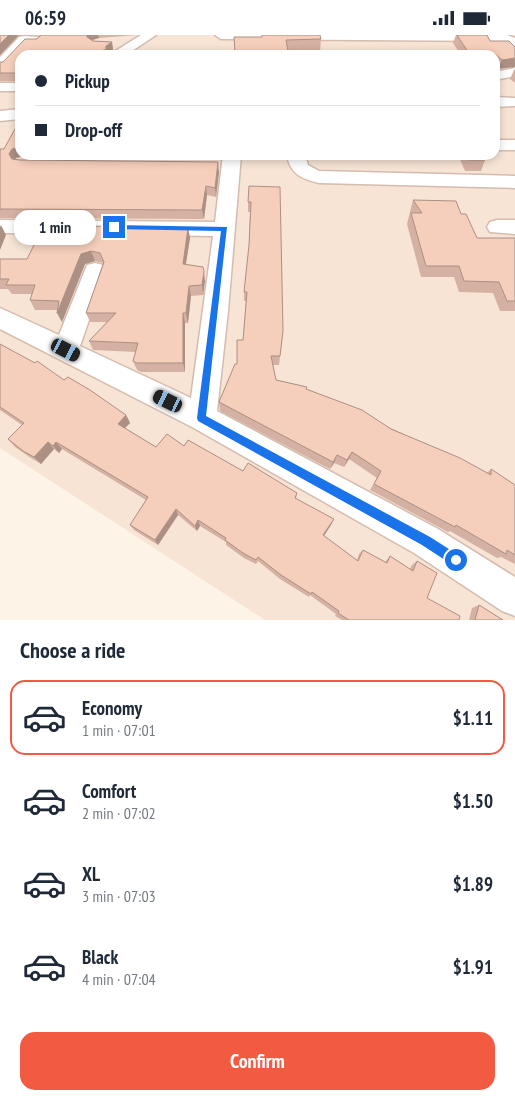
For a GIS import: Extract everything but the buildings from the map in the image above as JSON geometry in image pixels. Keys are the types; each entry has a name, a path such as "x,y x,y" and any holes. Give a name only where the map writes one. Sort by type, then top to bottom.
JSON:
{"street":[{"path":"124,50 150,35"},
{"path":"220,35 328,41 501,37 515,42"},
{"path":"2,63 24,40 38,41"},
{"path":"106,44 133,44"},
{"path":"2,63 15,62"},
{"path":"500,67 515,65"},
{"path":"500,75 515,72"},
{"path":"0,87 15,87"},
{"path":"0,115 15,114"},
{"path":"500,145 515,145"},
{"path":"296,160 301,171 319,177 515,182"},
{"path":"202,418 225,229 224,162"},
{"path":"4,226 225,229"},
{"path":"66,350 96,271"},
{"path":"0,318 202,418 426,541 515,598"}],"shaded area":[{"path":"0,35 515,35 515,620 265,620 0,448"}],"route":[{"path":"114,227 225,229 216,311 204,385 202,418 426,541 456,560"}]}
